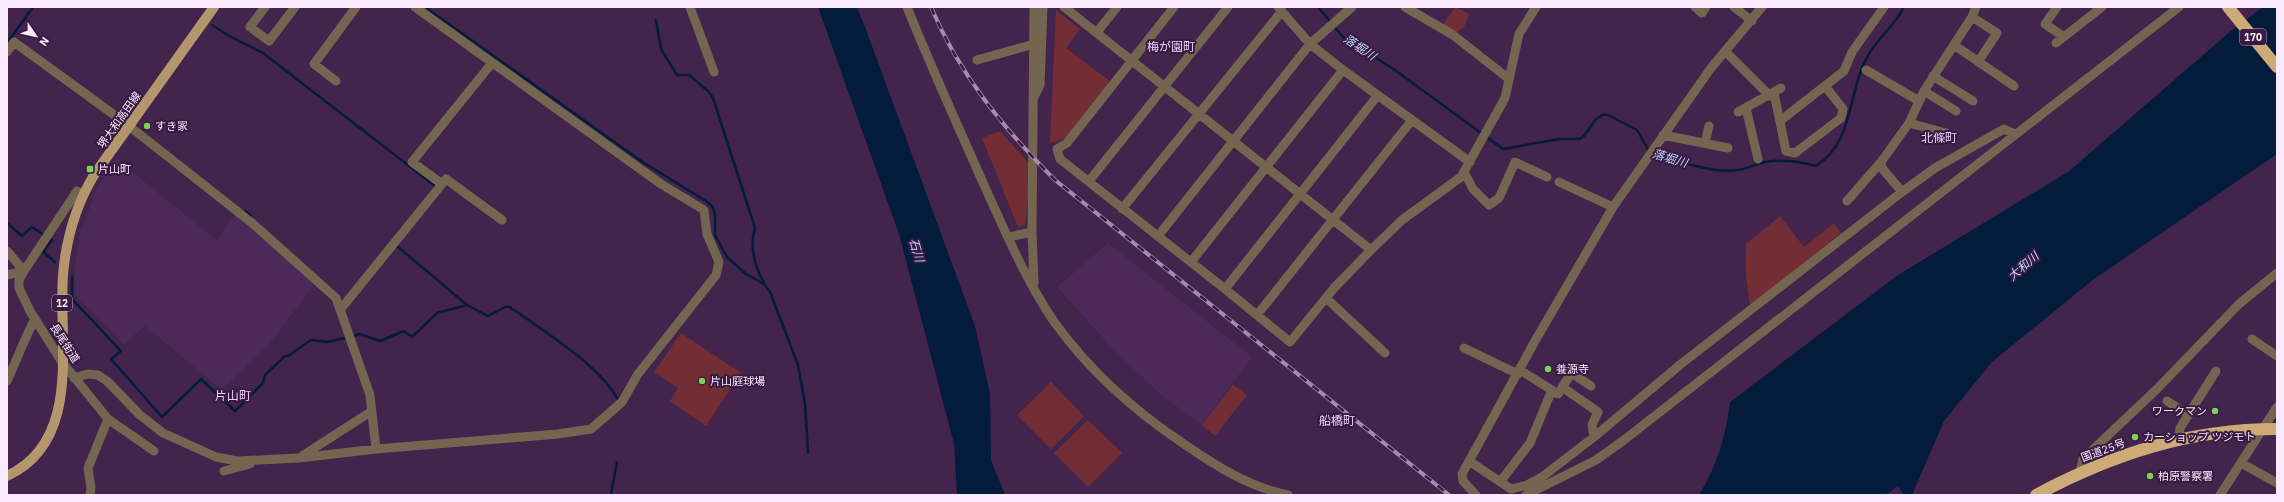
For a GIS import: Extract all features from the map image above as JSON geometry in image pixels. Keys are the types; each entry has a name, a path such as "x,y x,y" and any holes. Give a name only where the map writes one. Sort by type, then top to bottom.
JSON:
{"highway":[{"name":"170","path":"2228,7 2277,68"},
{"name":"国道25号","path":"2036,495 2080,472 2154,444 2203,435 2262,429 2277,429"}],"main road":[{"name":"堺大和高田線","path":"7,476 30,461 49,437 60,403 62,303 65,254 75,217 84,193 94,175 128,126 214,7"}],"street":[{"path":"265,7 250,27 269,41 295,7"},
{"path":"336,81 314,64 356,7"},
{"path":"74,378 88,374 98,375 107,381 151,425 186,445 216,457 237,461 299,458 376,448 558,434 592,429 622,402 638,374 716,275 719,262 707,234 704,210 661,184 415,7"},
{"path":"690,7 714,72"},
{"path":"907,7 1009,237 1045,307 1069,341 1118,392 1170,435 1231,474 1269,491 1288,495"},
{"path":"1034,7 1034,160 1032,232 1035,289"},
{"path":"1033,98 1040,85 1043,7"},
{"path":"1064,7 1371,250"},
{"path":"1097,32 1117,7"},
{"path":"1174,7 1067,143 1057,150 1060,159 1290,342 1326,298 1371,250 1402,220 1461,177 1485,137 1505,98 1519,34 1536,7"},
{"path":"1089,182 1166,87 1228,7"},
{"path":"1158,236 1310,44 1351,7"},
{"path":"1405,7 1453,35 1509,79"},
{"path":"1695,7 1702,13 1706,7"},
{"path":"1735,7 1752,21"},
{"path":"1476,495 1463,481 1462,474 1614,206 1711,68 1752,21 1762,7"},
{"path":"1780,121 1844,71 1852,52 1884,7"},
{"path":"1847,201 1881,162 1909,123 1924,91 1972,17 1976,7"},
{"path":"2057,7 2045,24 2060,40 2102,7"},
{"path":"1526,495 1596,460 1624,440 2179,7"},
{"path":"1122,209 1280,9 1310,44 1343,70 1470,162"},
{"path":"1972,17 1996,33 1978,62"},
{"path":"7,52 14,42 128,126 252,223 336,298 370,395 376,448"},
{"path":"976,60 1034,44"},
{"path":"1954,45 2014,86"},
{"path":"1726,52 1775,92 1786,151 1795,153 1841,118 1843,109 1825,86"},
{"path":"442,184 412,162 492,63"},
{"path":"1191,262 1343,70"},
{"path":"1866,70 1919,101"},
{"path":"1933,76 1973,101"},
{"path":"1924,91 1956,112"},
{"path":"1758,159 1742,110 1775,92"},
{"path":"1225,289 1378,95"},
{"path":"1257,315 1412,120"},
{"path":"1909,123 1946,133"},
{"path":"1705,143 1710,126"},
{"path":"1469,461 1511,489 1517,489 1542,477 1594,437 1681,364 1935,168 2004,129 2015,134"},
{"path":"1663,135 1728,148"},
{"path":"1464,172 1473,189 1490,205 1499,198 1515,162 1547,177"},
{"path":"1881,162 1882,168 1902,192"},
{"path":"340,310 446,179 502,220"},
{"path":"1559,182 1614,206"},
{"name":"長尾街道","path":"84,193 77,191 24,271 19,280 19,288 35,319 74,378 108,419 154,451"},
{"path":"1009,237 1032,232"},
{"path":"7,251 24,271"},
{"path":"7,271 24,271"},
{"path":"7,275 24,271"},
{"path":"2080,472 2083,459 2157,389 2239,304 2277,273"},
{"path":"1326,298 1385,353"},
{"path":"7,381 16,362 22,342 35,319"},
{"path":"2252,340 2277,356"},
{"path":"1464,348 1519,372 1558,394 1570,375 1573,374 1590,386"},
{"path":"2178,440 2180,428 2216,371"},
{"path":"1562,387 1598,412 1591,430 1594,437"},
{"path":"1500,482 1530,443 1552,390"},
{"path":"2167,401 2189,414"},
{"path":"2220,495 2277,407"},
{"path":"299,458 372,411"},
{"path":"90,495 91,488 88,468 108,419"},
{"path":"224,471 265,460"},
{"path":"2241,462 2277,483"},
{"path":"1536,491 1542,477"}],"shaded area":[{"path":"1455,7 1469,14 1464,27 1455,34 1443,25"},
{"path":"1056,10 1080,29 1066,48 1111,82 1066,138 1055,142 1050,142"},
{"path":"1000,131 1032,167 1025,225 1018,227 982,138"},
{"path":"116,159 217,240 235,214 315,284 270,343 222,390 145,326 124,344 75,295 75,263 80,233 97,188"},
{"path":"1780,216 1804,247 1834,223 1841,233 1750,306 1746,276 1746,244"},
{"path":"1108,243 1252,357 1202,425 1161,395 1113,349 1057,287"},
{"name":"片山庭球場","path":"681,333 741,373 706,426 670,401 678,388 654,372"},
{"path":"1051,382 1084,416 1051,449 1017,415"},
{"path":"1233,385 1247,395 1215,436 1202,425"},
{"path":"1088,420 1122,453 1088,487 1054,453"}],"water":[{"name":"石川","path":"818,7 857,7 865,27 975,326 990,394 991,460 1005,495 957,495 954,444 899,234"},
{"name":"大和川","path":"2263,7 2277,7 2277,154 2094,279 1992,362 1944,421 1912,495 1904,495 1898,486 1886,495 1699,495 1711,473 1720,450 1730,402 1898,275 2068,172 2232,30"}],"waterway":[{"path":"7,43 33,7"},
{"path":"425,7 644,163 712,206 715,214 715,235 727,257 746,274 764,284 770,292 798,365 805,404 808,452"},
{"name":"落堀川","path":"1318,7 1343,37 1392,68 1503,149 1560,139 1579,139 1584,136 1596,119 1602,115 1608,115 1637,130 1649,151"},
{"name":"落堀川","path":"1653,153 1696,166 1728,171 1745,169 1765,162 1778,161 1797,162 1816,166 1829,156 1838,143 1844,130 1862,68 1873,48 1896,20 1904,7"},
{"path":"656,20 661,49 677,75 689,75 708,91 713,98 755,228 753,235 754,256 764,283"},
{"path":"212,25 229,36 263,53 435,186"},
{"path":"245,211 251,216"},
{"path":"7,223 22,236 32,227 44,235"},
{"path":"52,240 43,252 55,262"},
{"path":"398,244 397,246 467,305 488,316 505,307 510,307 553,337 598,374 610,387 618,400"},
{"path":"72,277 72,299 121,351 111,359 162,417 201,379 235,411 263,383 265,375 285,356 288,356 311,340 328,342 345,338"},
{"path":"352,337 359,334 380,341 404,331 412,337 437,313 467,305"},
{"path":"611,495 617,462"}],"railway":[{"path":"931,7 942,32 955,55 984,100 1018,141 1055,180 1449,495"}],"place":[{"name":"すき家","path":"147,126"},
{"name":"片山町","path":"90,169"},
{"name":"養源寺","path":"1548,369"},
{"name":"片山庭球場","path":"702,381"},
{"name":"ワークマン","path":"2215,411"},
{"name":"カーショップ ツジモト","path":"2135,437"},
{"name":"柏原警察署","path":"2150,476"}],"district":[{"name":"梅が園町","path":"1171,46"},
{"name":"北條町","path":"1939,137"},
{"name":"片山町","path":"233,395"},
{"name":"船橋町","path":"1337,420"}]}
